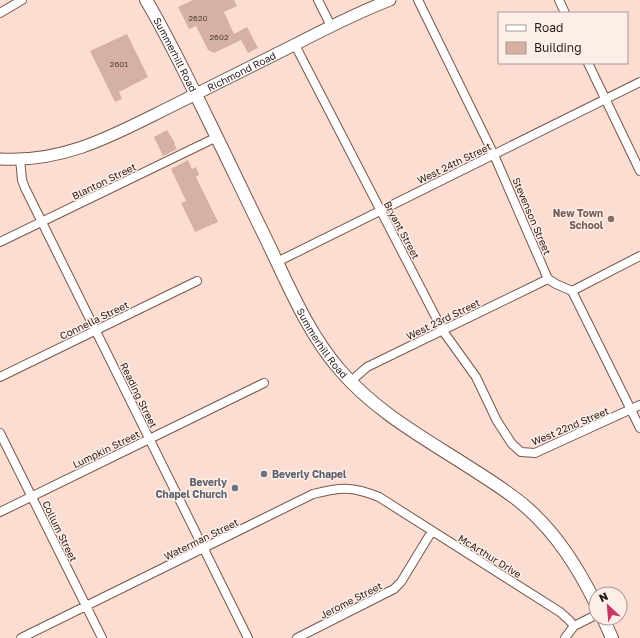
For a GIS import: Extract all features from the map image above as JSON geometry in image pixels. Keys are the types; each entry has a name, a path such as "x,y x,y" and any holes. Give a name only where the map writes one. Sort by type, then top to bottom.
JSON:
{"main road":[{"name":"Summerhill Road","path":"146,0 196,94 314,335 331,359 350,382 384,412 505,490 526,507 548,529 569,555 588,588"},
{"path":"607,626 612,638"}],"street":[{"path":"0,13 22,0"},
{"path":"318,0 331,26"},
{"name":"Richmond Road","path":"0,158 20,159 54,155 83,148 196,94 331,26 390,0"},
{"name":"Stevenson Street","path":"418,0 494,154 548,279"},
{"path":"559,0 565,12"},
{"name":"Bryant Street","path":"295,45 443,331 476,377 497,421"},
{"path":"588,64 640,171"},
{"name":"West 24th Street","path":"278,262 640,82"},
{"name":"Blanton Street","path":"0,242 217,137"},
{"name":"Reading Street","path":"20,159 22,180 41,222 248,638"},
{"path":"572,291 640,256"},
{"path":"548,279 572,291 640,428"},
{"name":"West 23rd Street","path":"350,382 367,367 548,279"},
{"name":"Connella Street","path":"0,377 197,280"},
{"name":"Lumpkin Street","path":"0,512 264,383"},
{"name":"West 22nd Street","path":"497,421 512,444 521,452 535,453 640,406"},
{"name":"Collum Street","path":"0,433 102,638"},
{"name":"Waterman Street","path":"21,638 313,494 337,488 364,491 379,497 394,506"},
{"name":"McArthur Drive","path":"394,506 560,612 574,626"},
{"name":"Jerome Street","path":"297,638 394,589 401,582 432,531"},
{"path":"565,638 574,626 588,619"}],"building":[{"path":"193,0 234,0 237,6 224,12 234,34 247,27 258,48 248,53 241,40 214,53 208,50 196,26 189,29 178,7"},
{"path":"127,34 148,77 119,92 122,99 115,102 90,51"},
{"path":"167,130 177,149 163,156 154,137"},
{"path":"188,160 192,169 196,167 199,175 196,177 218,222 195,232 181,203 186,201 171,169"}],"place":[{"name":"New Town School","path":"611,219"},
{"name":"Beverly Chapel","path":"264,474"},
{"name":"Beverly Chapel Church","path":"235,488"}]}
